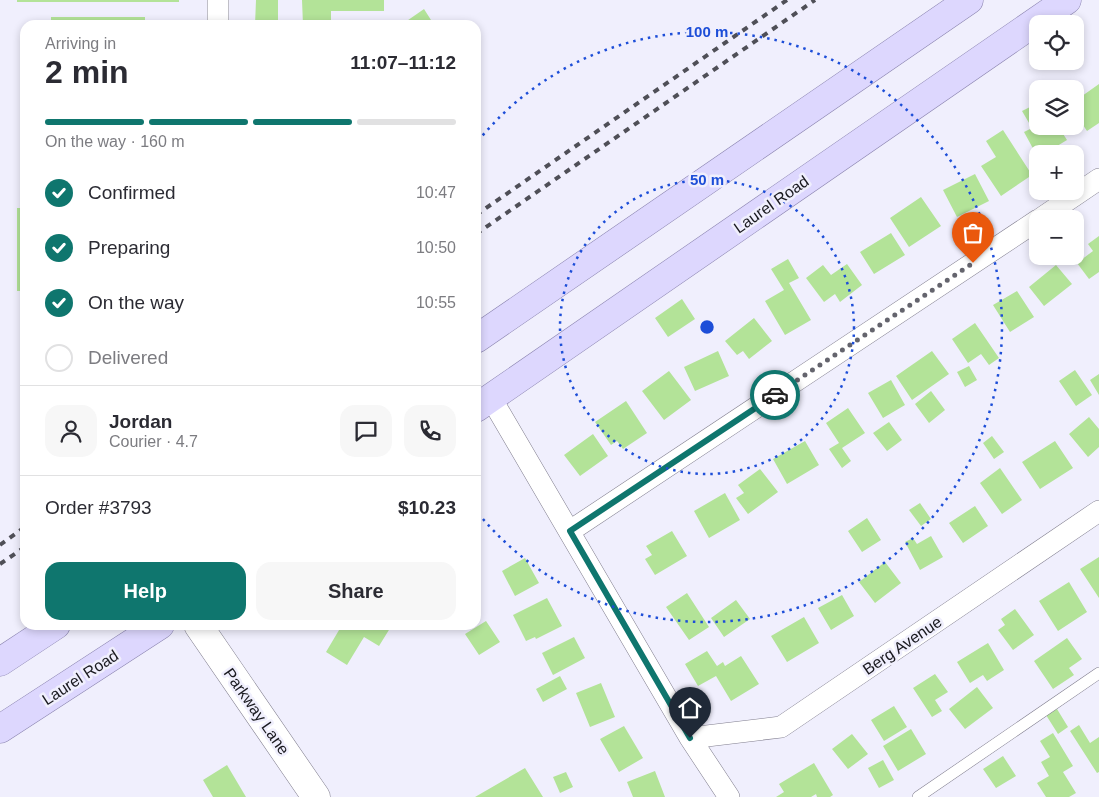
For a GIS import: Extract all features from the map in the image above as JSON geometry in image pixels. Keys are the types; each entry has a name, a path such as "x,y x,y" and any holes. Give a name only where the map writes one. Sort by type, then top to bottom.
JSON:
{"main road":[{"path":"481,336 969,0"},
{"name":"Laurel Road","path":"484,403 1067,0"},
{"path":"0,662 48,630"},
{"name":"Laurel Road","path":"0,729 152,630"},
{"name":"Parkway Lane","path":"201,630 316,797"}],"street":[{"path":"218,0 218,20"},
{"path":"1054,210 1099,180"},
{"path":"570,531 1029,227"},
{"path":"484,403 570,531 690,738 729,797"},
{"name":"Berg Avenue","path":"690,738 781,727 1099,511"}],"lane":[{"path":"918,797 1099,673"}],"building":[{"path":"17,0 179,0 179,2 17,2"},
{"path":"256,0 278,0 278,20 255,20"},
{"path":"302,0 384,0 384,11 331,11 331,20 303,20"},
{"path":"424,9 431,20 408,20"},
{"path":"51,17 145,17 145,20 51,20"},
{"path":"1099,84 1099,123 1087,131 1084,126 1084,95"},
{"path":"1029,108 1029,123 1022,111"},
{"path":"1003,130 1029,170 1029,177 1001,196 981,166 996,157 986,141"},
{"path":"1029,130 1029,135 1064,135 1067,140 1059,145 1031,145 1024,132"},
{"path":"975,174 989,201 957,217 943,190"},
{"path":"921,197 941,226 909,247 890,218"},
{"path":"17,208 20,208 20,291 17,291"},
{"path":"891,233 905,255 874,274 860,252"},
{"path":"1099,236 1099,272 1089,279 1078,265 1084,265 1084,258 1093,251 1088,244"},
{"path":"788,259 799,278 789,283 811,320 785,335 765,301 784,290 771,269"},
{"path":"847,264 862,285 840,302 835,294 824,302 806,278 823,265 831,275"},
{"path":"1056,265 1072,284 1044,306 1029,287"},
{"path":"1017,291 1034,317 1010,332 993,305"},
{"path":"682,299 695,319 668,337 655,318"},
{"path":"754,318 772,341 749,359 743,351 737,355 725,341"},
{"path":"975,323 999,358 989,365 981,354 968,363 952,339"},
{"path":"718,351 729,376 695,391 684,367"},
{"path":"932,351 949,374 912,400 896,376"},
{"path":"969,366 977,380 965,387 957,372"},
{"path":"1075,370 1092,395 1076,406 1059,381"},
{"path":"669,371 691,400 664,420 642,391"},
{"path":"1099,374 1099,395 1090,380"},
{"path":"891,380 905,405 883,418 868,393"},
{"path":"931,391 945,410 929,423 915,404"},
{"path":"626,401 647,433 623,449 617,441 611,445 595,422"},
{"path":"848,408 865,433 842,448 851,461 842,468 829,449 839,443 826,423"},
{"path":"1089,417 1099,429 1099,447 1088,457 1069,434"},
{"path":"889,422 902,440 887,451 873,433"},
{"path":"593,434 608,456 580,476 564,455"},
{"path":"992,436 1004,452 994,459 983,443"},
{"path":"805,441 819,465 787,484 773,459"},
{"path":"1055,441 1073,468 1040,489 1022,462"},
{"path":"1000,468 1022,500 1002,514 980,483"},
{"path":"760,469 778,492 748,514 736,498 744,493 738,485"},
{"path":"725,493 740,520 709,538 694,511"},
{"path":"920,503 931,519 921,526 909,510"},
{"path":"975,506 988,526 963,543 949,523"},
{"path":"867,518 881,540 862,552 848,531"},
{"path":"672,531 687,556 655,575 645,559 652,555 646,546"},
{"path":"931,536 943,557 920,570 905,542 913,538 917,544"},
{"path":"1099,557 1099,598 1080,569"},
{"path":"525,558 539,583 515,596 502,571"},
{"path":"885,562 901,583 875,603 859,582"},
{"path":"1069,582 1087,612 1058,631 1039,601"},
{"path":"687,593 709,627 689,640 666,607"},
{"path":"842,595 854,616 831,630 818,608"},
{"path":"547,598 562,626 536,639 535,637 526,641 513,615"},
{"path":"736,600 750,619 724,637 711,618"},
{"path":"1015,609 1034,635 1013,650 998,630 1005,625 1001,619"},
{"path":"804,617 819,643 787,662 771,636"},
{"path":"486,621 500,642 479,655 465,634 471,630 481,630 481,624"},
{"path":"339,630 389,630 379,646 364,637 347,665 326,652"},
{"path":"574,637 585,658 553,675 542,653"},
{"path":"1067,638 1082,659 1069,668 1074,675 1053,689 1034,661"},
{"path":"988,643 1004,670 987,681 983,675 970,683 957,662"},
{"path":"707,651 717,666 723,662 725,666 741,656 759,684 731,701 716,676 698,686 685,664"},
{"path":"935,674 948,692 935,700 942,711 932,717 913,688"},
{"path":"560,676 567,689 543,702 536,689"},
{"path":"601,683 615,717 590,727 576,693"},
{"path":"977,687 993,708 965,729 949,709"},
{"path":"894,706 907,727 884,741 871,720"},
{"path":"1057,709 1068,727 1058,734 1046,715"},
{"path":"1079,725 1090,743 1099,737 1099,772 1097,773 1070,731"},
{"path":"624,726 643,758 619,772 600,739"},
{"path":"911,729 926,754 898,771 883,746"},
{"path":"1053,733 1073,766 1063,772 1076,793 1069,797 1046,797 1037,783 1049,776 1041,762 1050,757 1040,741"},
{"path":"852,734 868,754 848,769 832,749"},
{"path":"1003,756 1016,776 996,788 983,769"},
{"path":"883,760 894,780 879,788 868,768"},
{"path":"814,763 833,795 830,797 817,797 816,794 811,797 776,797 784,792 779,784"},
{"path":"227,765 246,797 213,797 203,780"},
{"path":"525,768 543,797 475,797"},
{"path":"655,771 665,797 633,797 627,782"},
{"path":"566,772 573,787 560,793 553,777"}],"railway":[{"path":"481,212 787,0"},
{"path":"481,231 815,0"},
{"path":"0,545 20,531"},
{"path":"0,564 20,550"}],"way so far":[{"path":"775,395 973,263"}],"route":[{"path":"690,738 570,531 775,395"}]}
